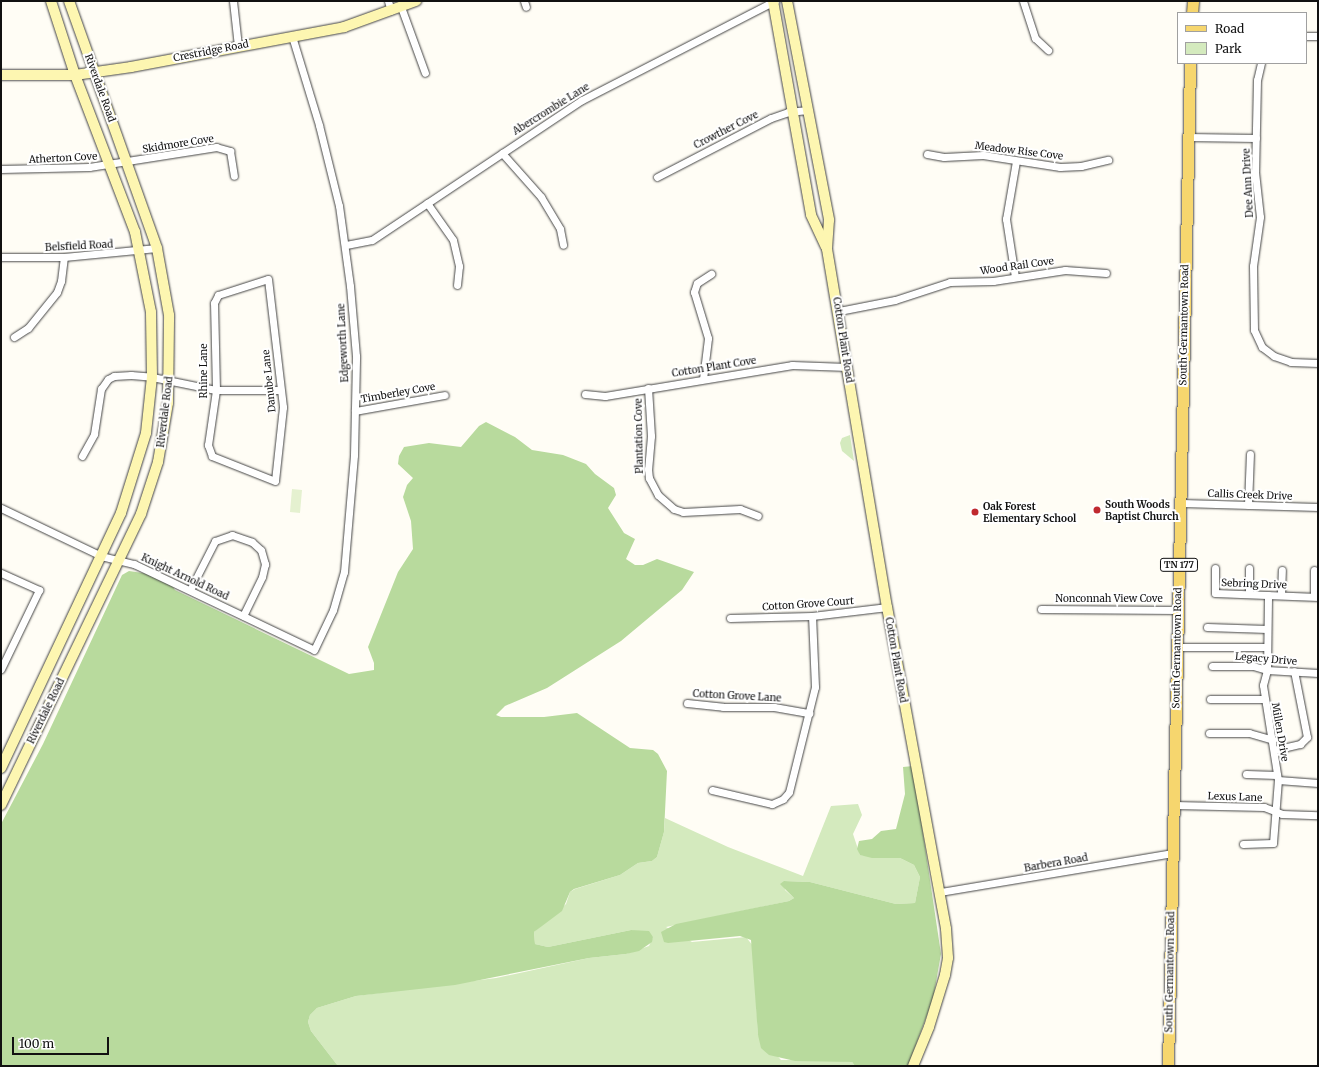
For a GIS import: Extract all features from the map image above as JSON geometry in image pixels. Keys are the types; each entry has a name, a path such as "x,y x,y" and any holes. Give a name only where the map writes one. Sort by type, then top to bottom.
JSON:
{"main road":[{"path":"1192,12 1193,1"},
{"name":"South Germantown Road","path":"1168,1066 1174,853 1177,647 1182,503 1187,137 1190,64"}],"street":[{"name":"Riverdale Road","path":"1,768 122,513 140,458 149,415 152,377 151,319 140,250 75,75 51,1"},
{"name":"Riverdale Road","path":"2,803 141,514 155,474 166,421 170,380 169,315 157,248 69,1"},
{"path":"233,1 238,46"},
{"name":"Crestridge Road","path":"1,75 75,75 94,72 344,27 389,6 401,7 416,1"},
{"name":"Cotton Plant Road","path":"774,1 811,215 827,248"},
{"name":"Abercrombie Lane","path":"346,245 372,240 582,100 774,1"},
{"name":"Cotton Plant Road","path":"787,1 829,220 827,248 839,311 887,607 940,892 948,958 938,1000 913,1066"},
{"path":"1023,1 1035,38 1048,50"},
{"path":"401,7 424,73"},
{"name":"Edgeworth Lane","path":"292,36 324,143 346,245 355,340 355,411 344,572 333,610 314,650"},
{"path":"1307,36 1318,36"},
{"name":"Dee Ann Drive","path":"1260,64 1257,80 1256,181 1260,217 1253,266 1252,317 1256,336 1262,347 1281,360 1318,363"},
{"name":"Crowther Cove","path":"657,177 771,118 792,111 808,110"},
{"path":"1187,137 1256,138"},
{"name":"Skidmore Cove","path":"126,162 222,147 230,151 232,155 234,176"},
{"path":"502,152 540,197 560,229 563,246"},
{"name":"Meadow Rise Cove","path":"927,154 938,157 983,155 1060,167 1081,166 1108,160"},
{"path":"1015,278 1006,219 1016,161"},
{"name":"Atherton Cove","path":"1,169 49,170 126,162"},
{"path":"427,203 453,240 459,266 457,285"},
{"name":"Belsfield Road","path":"1,257 64,258 157,248"},
{"path":"14,337 28,328 57,292 61,281 64,258"},
{"name":"Wood Rail Cove","path":"839,311 895,300 950,282 993,281 1065,270 1106,273"},
{"path":"702,379 708,338 694,292 697,283 711,274"},
{"name":"Rhine Lane","path":"268,279 218,295 214,303 216,390 208,445 212,456 275,481"},
{"name":"Danube Lane","path":"268,279 279,390 283,407 275,481"},
{"name":"Cotton Plant Cove","path":"585,394 605,396 792,365 848,367"},
{"path":"82,456 92,441 101,389 108,379 122,375 152,377 216,390 279,390"},
{"name":"Plantation Cove","path":"648,388 651,436 648,469 649,478 658,495 674,508 683,512 740,509 758,516"},
{"name":"Timberley Cove","path":"355,411 445,395"},
{"path":"1248,505 1250,454"},
{"name":"Callis Creek Drive","path":"1182,503 1318,507"},
{"name":"Knight Arnold Road","path":"1,508 101,556 134,564 314,650"},
{"path":"190,590 215,541 232,535 252,542 261,550 264,564 262,577 243,616"},
{"name":"Sebring Drive","path":"1215,568 1214,593 1316,596"},
{"path":"1249,568 1249,594"},
{"path":"1281,595 1282,570"},
{"path":"1314,570 1316,596"},
{"path":"1,573 39,590 1,669"},
{"name":"Millen Drive","path":"1243,844 1273,843 1277,778 1273,740 1264,699 1263,682 1267,670 1268,595"},
{"name":"Cotton Grove Court","path":"730,618 812,616 887,607"},
{"name":"Nonconnah View Cove","path":"1040,609 1178,610"},
{"path":"712,790 768,803 777,803 783,799 791,786 809,713 815,675 812,616"},
{"path":"1207,627 1267,629"},
{"name":"Legacy Drive","path":"1177,647 1267,647"},
{"name":"Legacy Drive","path":"1212,666 1253,666 1267,670 1318,673"},
{"path":"1274,750 1300,744 1307,738 1294,671"},
{"path":"1210,699 1264,699"},
{"name":"Cotton Grove Lane","path":"687,703 723,707 774,706 809,713"},
{"path":"1209,733 1253,734 1273,740"},
{"path":"1246,774 1318,783"},
{"name":"Lexus Lane","path":"1174,805 1264,807 1287,814 1318,815"},
{"name":"Barbera Road","path":"940,892 1174,853"}],"green space":[{"path":"486,422 515,437 532,450 563,455 586,464 595,474 614,488 616,495 608,508 624,533 635,539 626,559 635,565 643,565 657,559 694,572 682,590 621,641 547,688 505,706 496,715 501,717 544,717 577,713 630,748 653,750 658,754 667,771 664,832 657,857 652,861 638,863 620,875 574,889 570,892 562,911 534,932 535,944 548,947 631,930 649,931 653,937 652,942 639,951 626,954 589,958 455,985 356,996 317,1008 310,1015 308,1022 311,1031 338,1066 1,1066 1,824 43,744 122,575 129,571 149,574 173,587 175,590 349,674 374,670 374,663 368,647 398,572 413,549 411,521 403,497 407,485 413,478 398,464 399,456 404,447 429,443 461,447 479,426"},
{"path":"850,435 854,461 842,451 840,443 842,438"},
{"path":"292,489 302,490 300,513 290,512"},
{"path":"913,766 941,954 933,999 908,1066 855,1066 852,1062 795,1061 769,1055 761,1048 758,1035 751,940 740,936 668,943 664,942 661,932 676,924 789,901 794,898 780,884 784,881 810,882 896,904 915,903 920,877 914,865 900,858 872,858 860,855 857,849 859,841 872,839 881,831 896,829 905,794 903,767"},
{"path":"858,804 862,815 853,834 860,855 900,858 914,865 920,877 915,903 896,904 810,882 784,881 785,890 794,898 789,901 666,927 692,942 746,937 753,946 758,1035 781,1060 829,1060 852,1062 855,1066 338,1066 311,1031 308,1022 310,1015 317,1008 356,996 496,978 589,958 626,954 649,946 653,937 631,930 548,947 535,944 534,932 566,904 570,892 575,889 620,875 638,863 652,861 657,857 664,832 665,818 728,847 803,876 831,806"}],"place":[{"name":"South Woods Baptist Church","path":"1097,510"},
{"name":"Oak Forest Elementary School","path":"975,512"}]}
